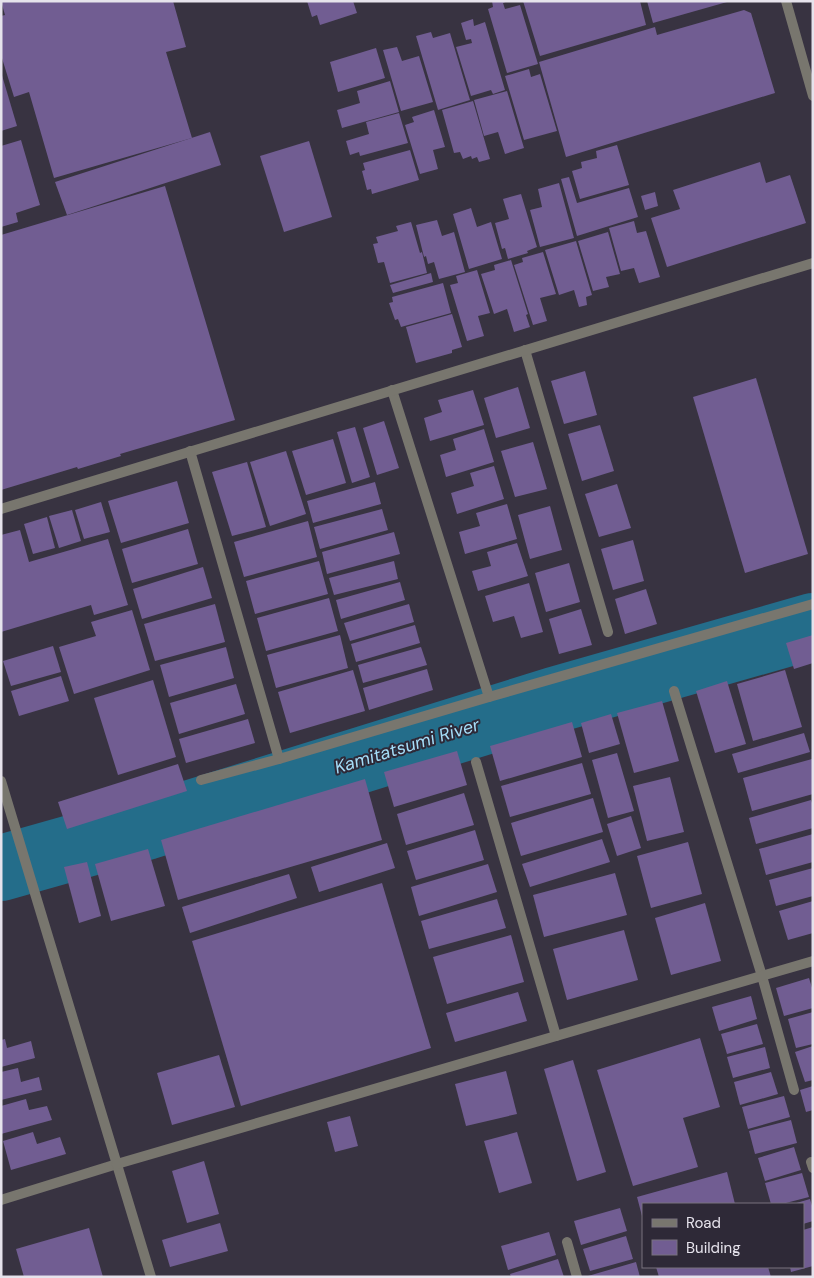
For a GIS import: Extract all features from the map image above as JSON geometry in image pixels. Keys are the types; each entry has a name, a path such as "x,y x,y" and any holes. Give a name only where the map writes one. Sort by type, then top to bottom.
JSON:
{"street":[{"path":"786,1 813,96"},
{"path":"1,509 813,263"},
{"path":"525,350 608,632"},
{"path":"392,390 489,697"},
{"path":"190,451 279,759"},
{"path":"201,780 813,604"},
{"path":"674,691 762,976 794,1090"},
{"path":"476,762 556,1036"},
{"path":"1,781 151,1277"},
{"path":"1,1200 117,1164 813,961"},
{"path":"567,1242 577,1277"}],"building":[{"path":"1,1 173,1 186,47 166,52 192,138 54,178 29,92 14,97 1,55 1,16 5,15"},
{"path":"307,1 353,1 357,13 320,25 317,15 312,17"},
{"path":"492,1 508,1 503,3 505,9 520,5 538,64 507,73 488,9 493,7"},
{"path":"523,1 640,1 646,25 540,56"},
{"path":"647,1 726,1 727,2 653,23"},
{"path":"744,10 751,13 775,93 566,157 539,62 655,27 657,35"},
{"path":"473,19 474,26 485,22 505,90 493,94 491,90 471,96 456,47 472,43 471,39 466,40 461,23"},
{"path":"431,32 433,38 450,33 470,100 438,110 416,36"},
{"path":"397,47 402,61 419,56 433,102 401,111 383,50"},
{"path":"376,48 385,78 338,92 330,62"},
{"path":"529,69 531,77 540,74 557,131 524,140 505,76"},
{"path":"1,72 17,126 1,131"},
{"path":"390,81 399,112 342,128 337,110 360,103 357,91"},
{"path":"507,91 524,148 505,154 498,132 484,136 474,100"},
{"path":"473,101 490,159 479,162 477,157 472,159 471,156 463,159 460,152 454,153 442,110"},
{"path":"434,110 445,147 433,150 438,169 420,174 405,125 414,122 412,117"},
{"path":"399,113 408,143 360,156 359,152 350,155 346,141 369,134 366,122"},
{"path":"210,132 221,165 67,215 55,182"},
{"path":"21,140 40,205 16,213 18,222 1,227 1,146"},
{"path":"309,141 332,217 284,232 260,156"},
{"path":"617,145 629,185 580,199 572,171 582,168 581,162 597,158 596,151"},
{"path":"410,150 419,180 372,194 371,189 367,190 362,171 365,170 363,163"},
{"path":"760,162 766,183 790,175 806,223 667,267 651,218 680,209 673,190"},
{"path":"569,177 577,203 629,188 638,217 577,236 561,179"},
{"path":"559,183 574,238 540,247 530,210 542,207 538,189"},
{"path":"165,186 235,420 120,454 121,456 78,469 77,467 1,490 1,235"},
{"path":"655,192 658,206 645,210 641,196"},
{"path":"521,194 537,247 527,251 528,253 508,259 505,248 502,249 495,223 509,219 503,199"},
{"path":"471,208 477,227 491,222 502,259 469,269 453,214"},
{"path":"437,220 442,236 454,232 465,272 439,279 434,262 428,264 426,256 424,257 416,225"},
{"path":"634,221 637,233 646,231 660,277 639,283 634,268 621,271 609,228"},
{"path":"411,222 420,253 422,252 427,273 390,283 384,262 378,263 373,244 378,243 376,237 398,231 396,226"},
{"path":"608,232 620,274 606,277 609,287 593,291 578,241"},
{"path":"576,241 592,295 586,297 587,305 579,307 574,290 559,295 545,250"},
{"path":"543,252 556,294 540,298 547,321 533,325 514,265 523,262 522,258"},
{"path":"511,260 528,314 526,315 530,327 514,332 507,309 494,314 481,274 495,270 494,265"},
{"path":"477,270 490,313 478,316 484,336 467,341 450,285 458,283 456,276"},
{"path":"431,273 433,282 393,293 390,285"},
{"path":"443,283 451,313 401,327 398,319 395,320 389,303 393,302 392,297"},
{"path":"452,314 462,347 452,350 452,353 416,363 406,327"},
{"path":"585,371 597,415 564,424 551,381"},
{"path":"756,378 808,554 745,573 693,397"},
{"path":"518,387 530,428 496,438 484,398"},
{"path":"473,390 484,425 430,441 424,418 442,412 438,400"},
{"path":"384,421 399,468 377,475 363,428"},
{"path":"600,425 614,471 582,481 568,434"},
{"path":"355,427 370,477 352,483 337,432"},
{"path":"484,429 494,462 446,477 440,455 456,450 453,439"},
{"path":"333,439 346,483 306,495 292,451"},
{"path":"533,442 547,489 515,497 501,451"},
{"path":"286,451 306,514 270,526 250,462"},
{"path":"247,462 266,527 232,536 212,472"},
{"path":"494,466 504,499 457,514 451,493 474,486 470,473"},
{"path":"177,481 189,523 121,543 108,501"},
{"path":"375,482 381,504 313,523 307,501"},
{"path":"617,484 631,528 599,537 585,494"},
{"path":"101,502 110,532 84,539 75,510"},
{"path":"507,504 517,539 465,554 459,532 480,526 476,513"},
{"path":"550,506 562,550 530,559 518,515"},
{"path":"382,509 388,530 320,549 314,527"},
{"path":"72,510 81,541 59,548 49,516"},
{"path":"47,517 55,548 33,554 24,524"},
{"path":"308,521 317,557 244,577 234,542"},
{"path":"188,529 198,564 132,583 122,549"},
{"path":"20,530 29,562 108,539 128,605 94,615 91,605 1,632 1,535"},
{"path":"394,532 400,554 327,574 322,552"},
{"path":"633,540 644,581 613,590 601,549"},
{"path":"517,543 528,576 478,591 472,571 491,566 487,552"},
{"path":"319,561 328,594 255,614 246,581"},
{"path":"394,561 398,579 334,595 329,578"},
{"path":"569,563 580,602 546,612 535,573"},
{"path":"203,567 212,598 142,619 133,589"},
{"path":"400,582 405,600 341,619 336,600"},
{"path":"529,583 543,632 521,638 514,616 493,622 485,596"},
{"path":"646,589 657,624 625,634 615,599"},
{"path":"329,598 338,631 266,651 257,618"},
{"path":"215,604 225,642 155,661 144,624"},
{"path":"409,604 414,622 350,641 344,623"},
{"path":"581,609 592,645 559,654 549,619"},
{"path":"132,610 150,670 74,694 59,647 96,636 91,622"},
{"path":"415,625 420,643 356,662 351,644"},
{"path":"340,635 348,668 276,688 267,655"},
{"path":"813,635 813,663 794,669 786,643"},
{"path":"53,646 61,672 11,686 3,661"},
{"path":"226,647 234,678 169,697 160,665"},
{"path":"421,647 427,665 363,683 358,665"},
{"path":"427,669 433,690 369,710 363,688"},
{"path":"353,670 365,711 290,733 278,692"},
{"path":"785,670 802,727 753,741 737,684"},
{"path":"61,676 69,701 19,716 11,691"},
{"path":"153,680 176,757 118,775 94,698"},
{"path":"727,681 746,744 715,753 696,691"},
{"path":"236,684 245,714 179,734 170,703"},
{"path":"662,701 679,761 634,773 617,713"},
{"path":"611,714 620,744 589,753 581,723"},
{"path":"248,719 255,743 186,763 179,739"},
{"path":"572,722 582,757 500,781 490,746"},
{"path":"804,733 810,752 738,773 732,754"},
{"path":"457,751 467,785 394,807 384,772"},
{"path":"617,753 634,811 608,818 592,760"},
{"path":"812,759 813,794 752,811 743,778"},
{"path":"582,763 591,794 510,817 501,786"},
{"path":"178,764 187,791 67,829 58,802"},
{"path":"670,777 684,832 647,841 633,786"},
{"path":"365,779 382,840 178,900 161,840"},
{"path":"464,793 474,825 406,845 397,814"},
{"path":"593,798 603,832 521,856 511,823"},
{"path":"811,800 813,806 813,828 756,844 749,818"},
{"path":"631,816 641,848 617,856 607,824"},
{"path":"475,830 484,860 416,880 407,851"},
{"path":"813,834 813,862 766,875 759,849"},
{"path":"602,839 610,862 530,887 522,864"},
{"path":"688,842 702,894 651,908 637,856"},
{"path":"387,843 395,868 319,892 311,867"},
{"path":"148,849 165,906 111,921 95,864"},
{"path":"87,862 101,916 79,923 64,867"},
{"path":"488,864 497,892 419,916 411,887"},
{"path":"813,868 813,896 776,906 769,880"},
{"path":"615,873 627,915 544,937 533,895"},
{"path":"289,874 297,898 190,933 182,907"},
{"path":"382,883 431,1048 241,1106 192,941"},
{"path":"497,899 506,928 429,949 421,921"},
{"path":"813,901 813,933 788,940 779,911"},
{"path":"705,903 721,961 671,975 655,918"},
{"path":"624,930 638,980 567,1000 553,949"},
{"path":"511,935 524,982 447,1004 433,957"},
{"path":"809,978 813,991 813,1008 784,1016 776,988"},
{"path":"518,992 527,1021 455,1042 446,1013"},
{"path":"751,996 757,1019 719,1031 712,1007"},
{"path":"813,1012 813,1044 796,1048 788,1019"},
{"path":"757,1024 763,1044 727,1054 721,1034"},
{"path":"700,1038 720,1107 683,1118 698,1167 633,1186 597,1070"},
{"path":"5,1039 7,1048 31,1041 35,1058 1,1067 1,1040"},
{"path":"813,1046 813,1080 805,1082 795,1052"},
{"path":"765,1047 770,1068 733,1078 727,1057"},
{"path":"219,1055 235,1107 172,1125 157,1073"},
{"path":"573,1060 606,1172 577,1181 544,1069"},
{"path":"18,1068 21,1082 39,1077 42,1090 1,1100 1,1072"},
{"path":"506,1071 517,1114 466,1126 455,1084"},
{"path":"771,1072 778,1094 740,1105 734,1082"},
{"path":"813,1086 813,1110 806,1112 800,1090"},
{"path":"784,1096 790,1117 748,1129 742,1107"},
{"path":"26,1099 29,1110 47,1106 52,1120 1,1134 1,1106"},
{"path":"350,1116 358,1146 335,1152 327,1122"},
{"path":"791,1120 797,1143 755,1154 749,1131"},
{"path":"33,1132 37,1144 60,1137 66,1154 11,1170 3,1141"},
{"path":"517,1132 532,1183 499,1193 484,1141"},
{"path":"794,1147 801,1170 765,1181 758,1158"},
{"path":"204,1161 219,1214 187,1223 172,1171"},
{"path":"727,1172 735,1203 642,1203 642,1216 637,1197"},
{"path":"802,1173 809,1197 786,1203 771,1203 765,1183"},
{"path":"810,1199 813,1209 813,1221 804,1224 804,1203 796,1203"},
{"path":"620,1208 627,1231 581,1245 574,1221"},
{"path":"220,1223 228,1251 170,1267 162,1240"},
{"path":"813,1227 813,1266 791,1272 790,1268 804,1268 804,1230"},
{"path":"89,1228 103,1277 24,1277 16,1249"},
{"path":"549,1232 556,1255 508,1270 501,1246"},
{"path":"626,1236 633,1259 590,1271 583,1249"},
{"path":"558,1259 564,1277 511,1277 510,1274"},
{"path":"636,1262 640,1277 588,1277 588,1276"},
{"path":"656,1268 768,1268 771,1277 659,1277"}],"waterway":[{"name":"Kamitatsumi River","path":"1,868 146,827 554,700 813,626"}]}
